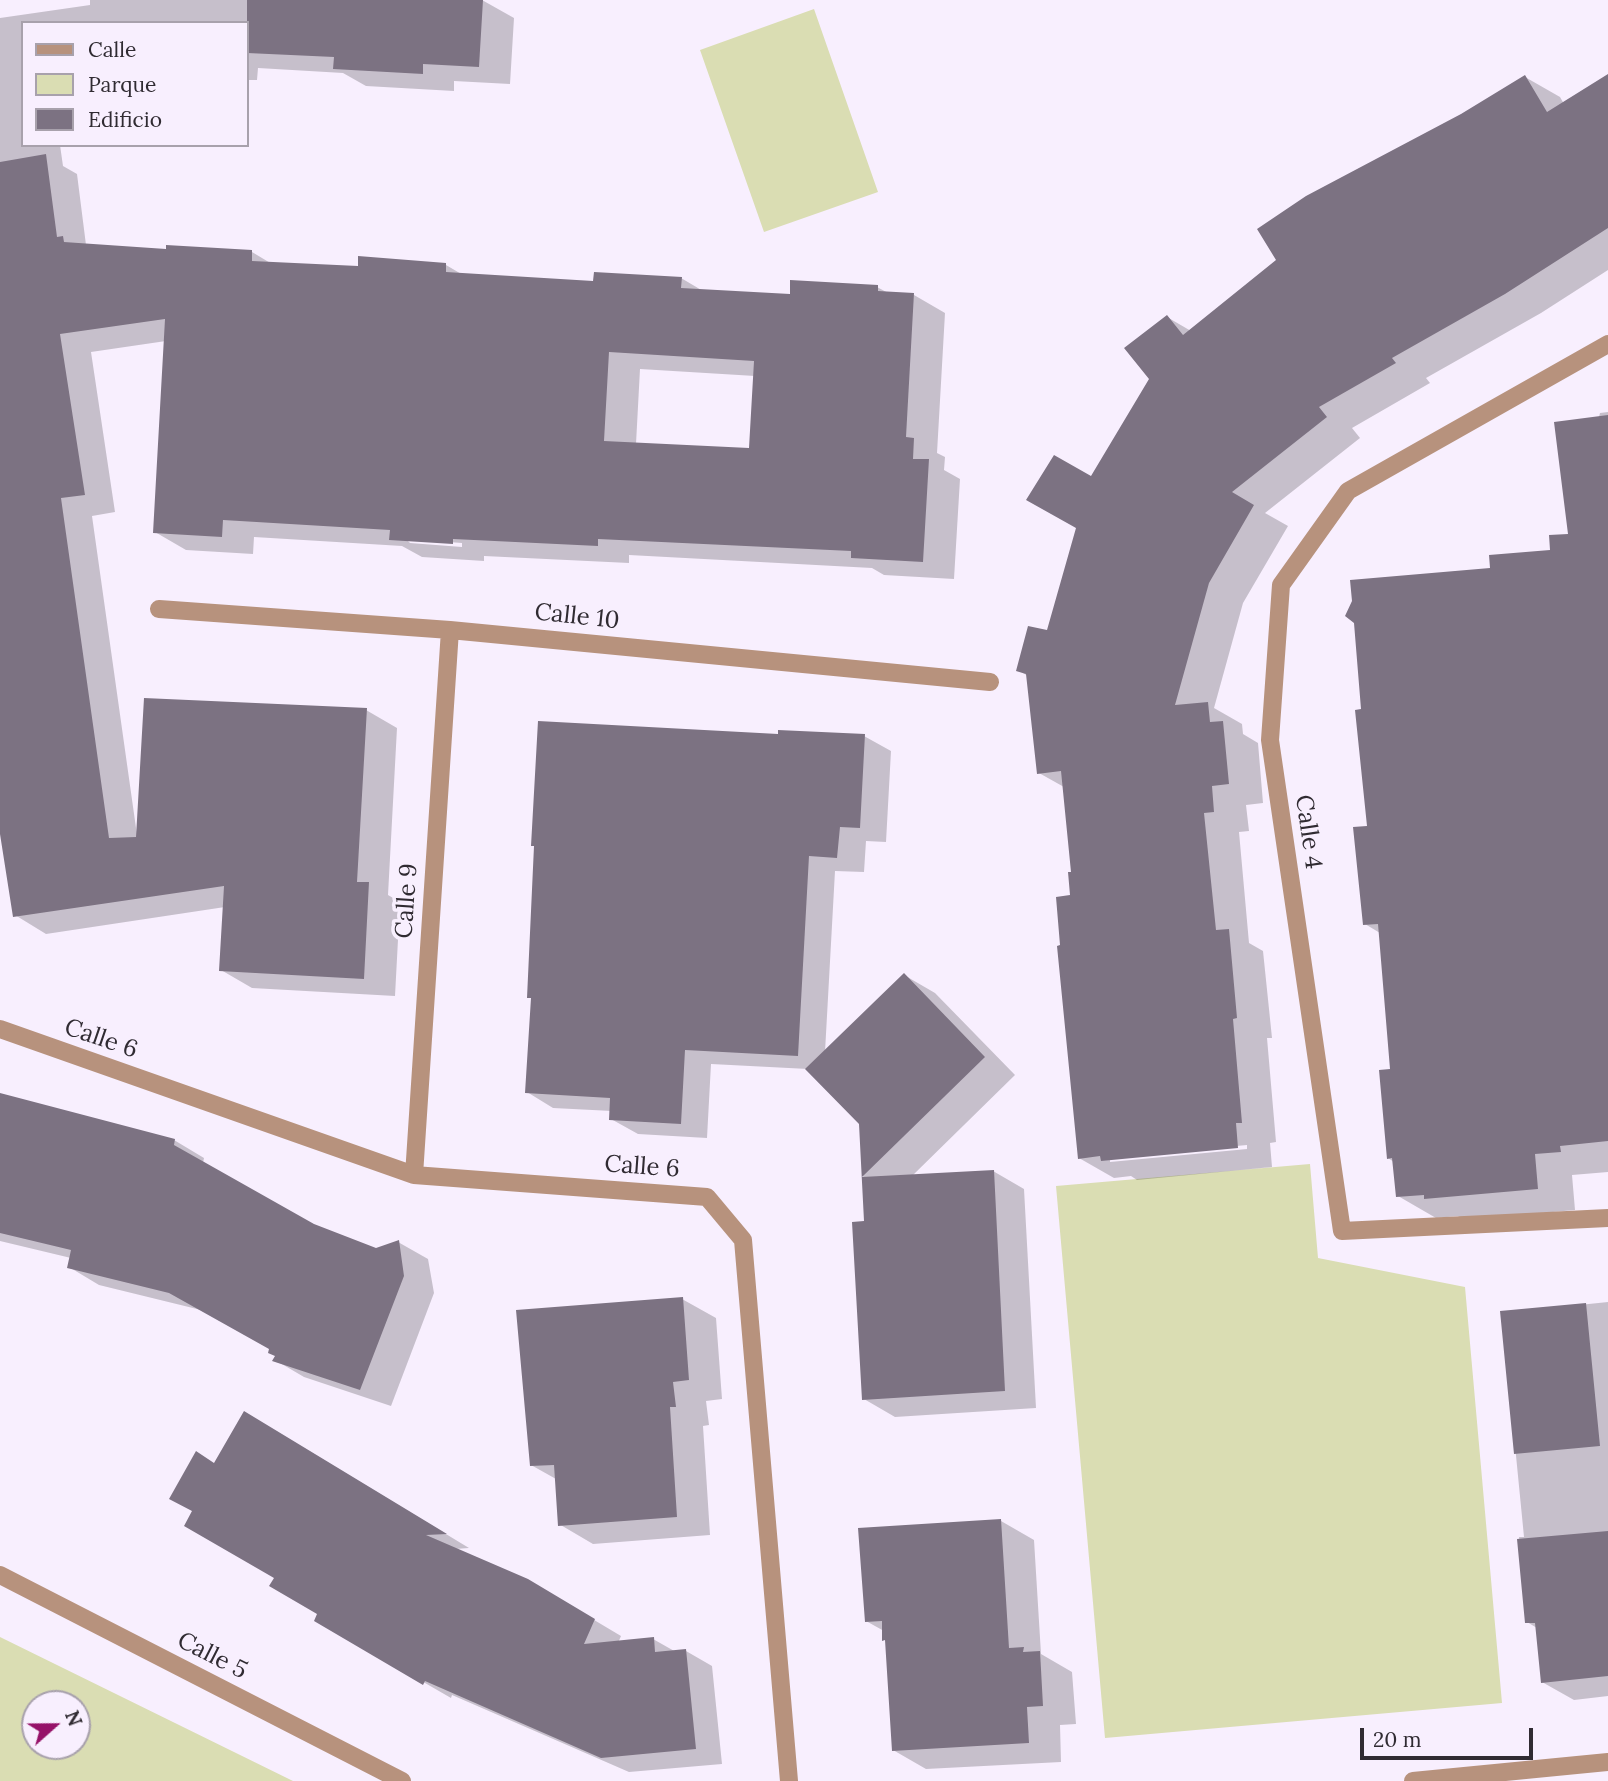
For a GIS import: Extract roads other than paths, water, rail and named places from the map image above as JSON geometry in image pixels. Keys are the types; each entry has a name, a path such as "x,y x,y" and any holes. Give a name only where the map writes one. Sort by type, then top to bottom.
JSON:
{"street":[{"name":"Calle 4","path":"1608,344 1348,491 1281,585 1270,740 1342,1231 1608,1218"},
{"name":"Calle 10","path":"159,609 450,629 990,682"},
{"name":"Calle 9","path":"414,1175 450,629"},
{"name":"Calle 6","path":"0,1029 414,1175 706,1197 743,1240 789,1781"},
{"name":"Calle 5","path":"0,1575 402,1781"},
{"path":"1413,1781 1608,1762"}]}
